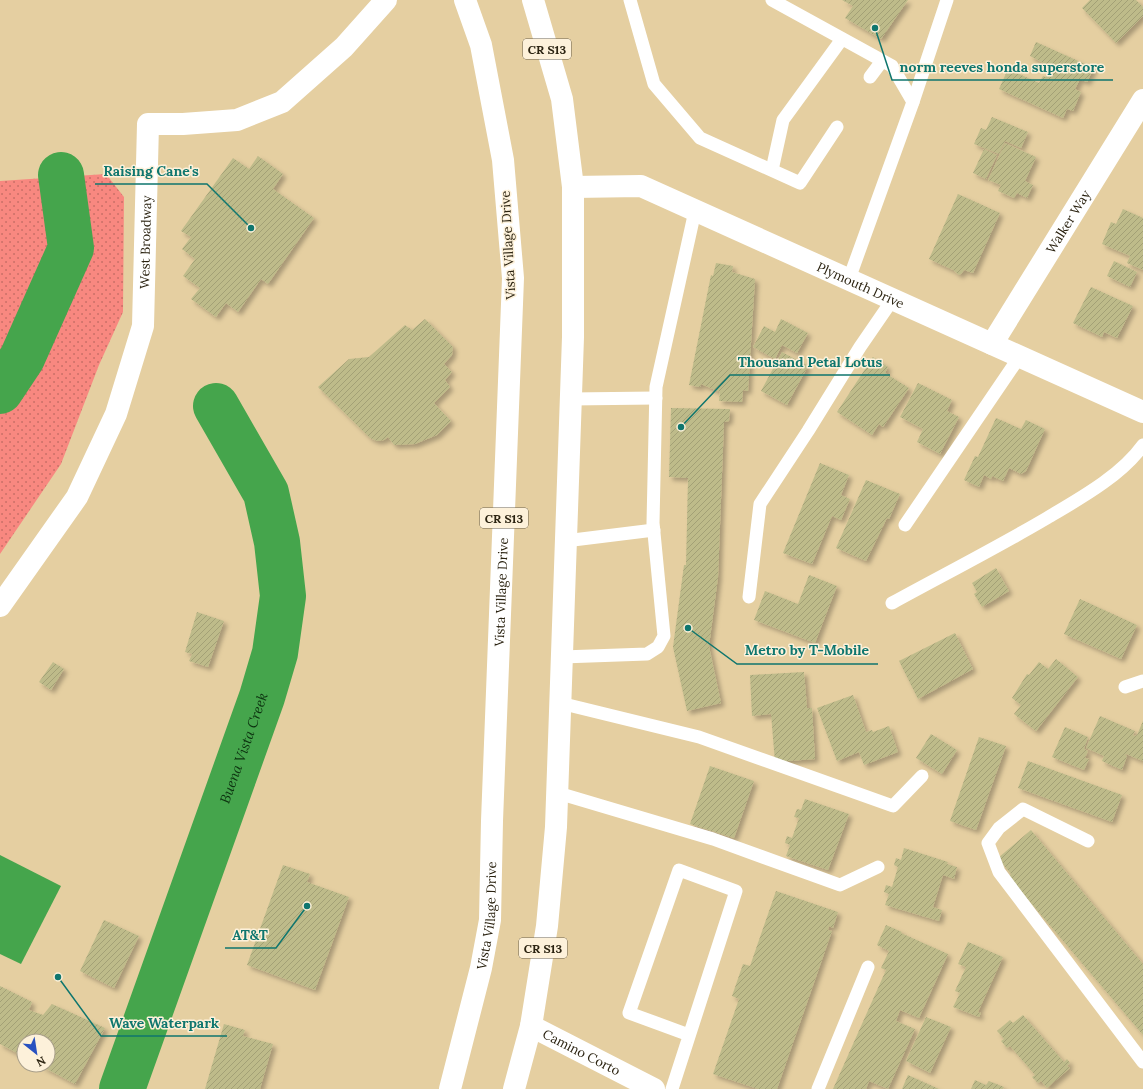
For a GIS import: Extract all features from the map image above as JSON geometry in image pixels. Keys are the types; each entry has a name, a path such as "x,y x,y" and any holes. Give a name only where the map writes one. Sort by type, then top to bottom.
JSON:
{"main road":[{"name":"West Broadway","path":"0,606 76,497 116,414 143,326 148,124 183,124 237,120 282,102 344,47 386,0"},
{"name":"Vista Village Drive","path":"450,1089 481,968 490,920 492,821 513,278 503,160 481,44 465,0"},
{"name":"CR S13","path":"514,1089 531,1026 547,926 556,827 573,337 573,187 562,99 533,0"},
{"name":"Walker Way","path":"992,344 1143,100"},
{"name":"Plymouth Drive","path":"573,187 641,186 1143,412"},
{"name":"Camino Corto","path":"531,1026 657,1089"}],"lane":[{"path":"630,0 654,84 700,138 800,183 837,127"},
{"path":"772,0 892,66 913,102"},
{"path":"849,279 913,102 946,0"},
{"path":"772,170 784,120 842,39"},
{"path":"870,78 882,61"},
{"path":"562,657 647,654 658,647 664,636 654,530 656,388 695,211"},
{"path":"749,597 760,504 808,431 860,346 893,299"},
{"path":"905,526 1020,356"},
{"path":"570,399 656,398"},
{"path":"892,602 1013,538 1083,497 1134,458 1143,445"},
{"path":"565,541 654,530"},
{"path":"1124,687 1143,681"},
{"path":"560,703 699,737 894,806 922,776"},
{"path":"558,793 713,839 840,885 878,867"},
{"path":"1088,841 1023,810 999,828 988,843 999,872 1143,1062"},
{"path":"657,1089 689,1035 736,891 679,870 629,1013 689,1035"},
{"path":"818,1089 868,967"}],"shaded area":[{"path":"106,174 124,197 123,312 99,365 61,464 0,554 0,181"},
{"path":"0,855 61,886 21,964 0,954"}],"building":[{"path":"842,0 908,0 881,39 845,18 853,6"},
{"path":"1090,0 1136,0 1143,7 1143,16 1116,43 1082,8"},
{"path":"1036,42 1094,68 1087,82 1080,79 1075,89 1081,92 1073,111 1067,109 1063,118 999,89 1008,69 1039,83 1043,76 1046,77 1051,67 1030,56"},
{"path":"992,117 1028,132 1021,148 1005,141 999,154 974,144 981,128 986,130"},
{"path":"1005,143 1036,157 1025,181 1033,185 1027,198 1017,193 1014,198 998,191 1001,185 988,180"},
{"path":"984,149 997,155 986,179 973,173"},
{"path":"258,156 283,174 273,189 314,218 268,284 261,279 238,312 226,303 216,317 191,299 200,288 183,276 195,259 182,249 191,237 181,231 233,158 249,169"},
{"path":"958,194 1000,213 973,273 964,270 959,275 953,270 929,259"},
{"path":"1123,209 1143,218 1143,270 1127,263 1130,256 1102,244 1111,222 1116,224"},
{"path":"1114,261 1137,272 1130,287 1107,276"},
{"path":"716,263 733,266 732,272 755,279 748,391 743,390 742,402 719,401 720,392 701,384 700,387 689,385 711,275 713,276"},
{"path":"1091,287 1133,306 1117,338 1104,332 1102,337 1073,323"},
{"path":"425,319 453,347 452,355 444,364 452,372 445,380 450,387 434,403 451,421 437,435 415,444 394,445 388,437 384,440 377,441 370,438 318,387 349,359 369,357 405,325 412,330"},
{"path":"781,319 808,333 797,353 782,345 775,359 753,347 764,326 775,332"},
{"path":"782,352 808,366 787,405 761,391"},
{"path":"873,357 888,367 885,373 909,388 883,427 879,424 872,435 837,412"},
{"path":"918,383 952,400 947,411 959,417 940,454 917,442 923,429 900,417"},
{"path":"671,408 730,409 729,421 724,422 718,577 709,646 721,703 687,711 673,647 684,565 686,565 688,478 669,477"},
{"path":"996,418 1021,429 1026,420 1045,429 1026,471 1021,474 1009,468 1003,481 992,476 991,479 984,475 979,487 964,480 975,456 978,457"},
{"path":"820,463 849,475 841,495 850,499 841,520 832,516 812,564 783,553"},
{"path":"866,480 900,494 889,519 887,518 866,561 836,548"},
{"path":"996,568 1009,591 982,607 974,594 977,592 972,583"},
{"path":"809,575 837,586 815,643 754,620 765,591 798,604"},
{"path":"1080,599 1137,625 1121,659 1064,634"},
{"path":"197,612 224,621 208,667 189,661 192,654 185,652"},
{"path":"955,633 973,669 918,699 899,661"},
{"path":"1056,659 1078,677 1036,731 1014,714 1021,705 1012,698 1027,674 1029,675 1039,662 1048,669"},
{"path":"53,662 64,669 51,690 39,682"},
{"path":"804,672 807,708 812,708 815,759 775,762 771,714 752,716 750,675"},
{"path":"853,695 866,732 872,730 873,732 889,726 898,752 864,765 859,752 837,761 817,708"},
{"path":"1100,716 1135,731 1134,736 1137,735 1143,721 1143,761 1126,754 1125,755 1127,756 1122,770 1102,761 1104,756 1086,748"},
{"path":"1065,727 1088,737 1084,749 1088,751 1085,758 1089,759 1084,770 1052,757"},
{"path":"931,734 957,750 942,774 916,758"},
{"path":"979,737 1006,746 976,830 950,821"},
{"path":"1028,761 1122,795 1112,822 1018,788"},
{"path":"710,766 754,781 734,838 690,824"},
{"path":"805,799 849,814 828,870 786,856 790,845 785,843 787,836 792,838 799,818 794,817 797,809 801,810"},
{"path":"1031,830 1143,964 1143,1035 1008,876 1011,874 998,858"},
{"path":"904,848 948,862 947,864 957,867 954,879 943,875 933,907 942,910 939,921 885,905 889,894 884,892 886,885 892,887 898,867 894,865 896,858 901,860"},
{"path":"283,865 310,874 307,882 349,897 315,990 247,965"},
{"path":"776,891 838,912 833,928 829,926 828,930 832,931 777,1089 758,1089 713,1074 739,999 732,996 743,964 750,966"},
{"path":"104,920 139,936 114,988 80,971"},
{"path":"886,925 948,954 919,1018 900,1010 896,1021 915,1029 888,1089 869,1081 866,1089 833,1089 886,970 881,968 889,951 877,945"},
{"path":"968,942 1003,957 978,1012 981,1013 979,1017 953,1007 960,993 955,991 966,967 958,964"},
{"path":"0,986 32,1002 29,1010 43,1015 52,1004 105,1028 75,1084 54,1073 56,1073 56,1033 16,1033 16,1053 0,1044"},
{"path":"1023,1015 1064,1062 1067,1059 1070,1063 1067,1066 1070,1068 1047,1088 1041,1081 1038,1083 1032,1077 1035,1075 1010,1046 1007,1048 1001,1041 1004,1039 997,1031 1010,1020 1013,1023"},
{"path":"926,1017 951,1027 930,1073 906,1061"},
{"path":"224,1024 245,1030 243,1036 273,1044 260,1089 205,1089"},
{"path":"908,1075 939,1089 902,1089"},
{"path":"975,1080 986,1085 989,1081 1004,1087 1003,1089 971,1089"}],"waterway":[{"path":"0,391 22,358 71,248 61,175"},
{"name":"Buena Vista Creek","path":"122,1089 262,697 275,653 283,596 277,542 266,493 216,406"}],"place":[{"name":"norm reeves honda superstore","path":"875,28"},
{"name":"Raising Cane's","path":"251,228"},
{"name":"Thousand Petal Lotus","path":"681,427"},
{"name":"Metro by T-Mobile","path":"688,628"},
{"name":"AT&T","path":"307,906"},
{"name":"Wave Waterpark","path":"58,977"}]}
